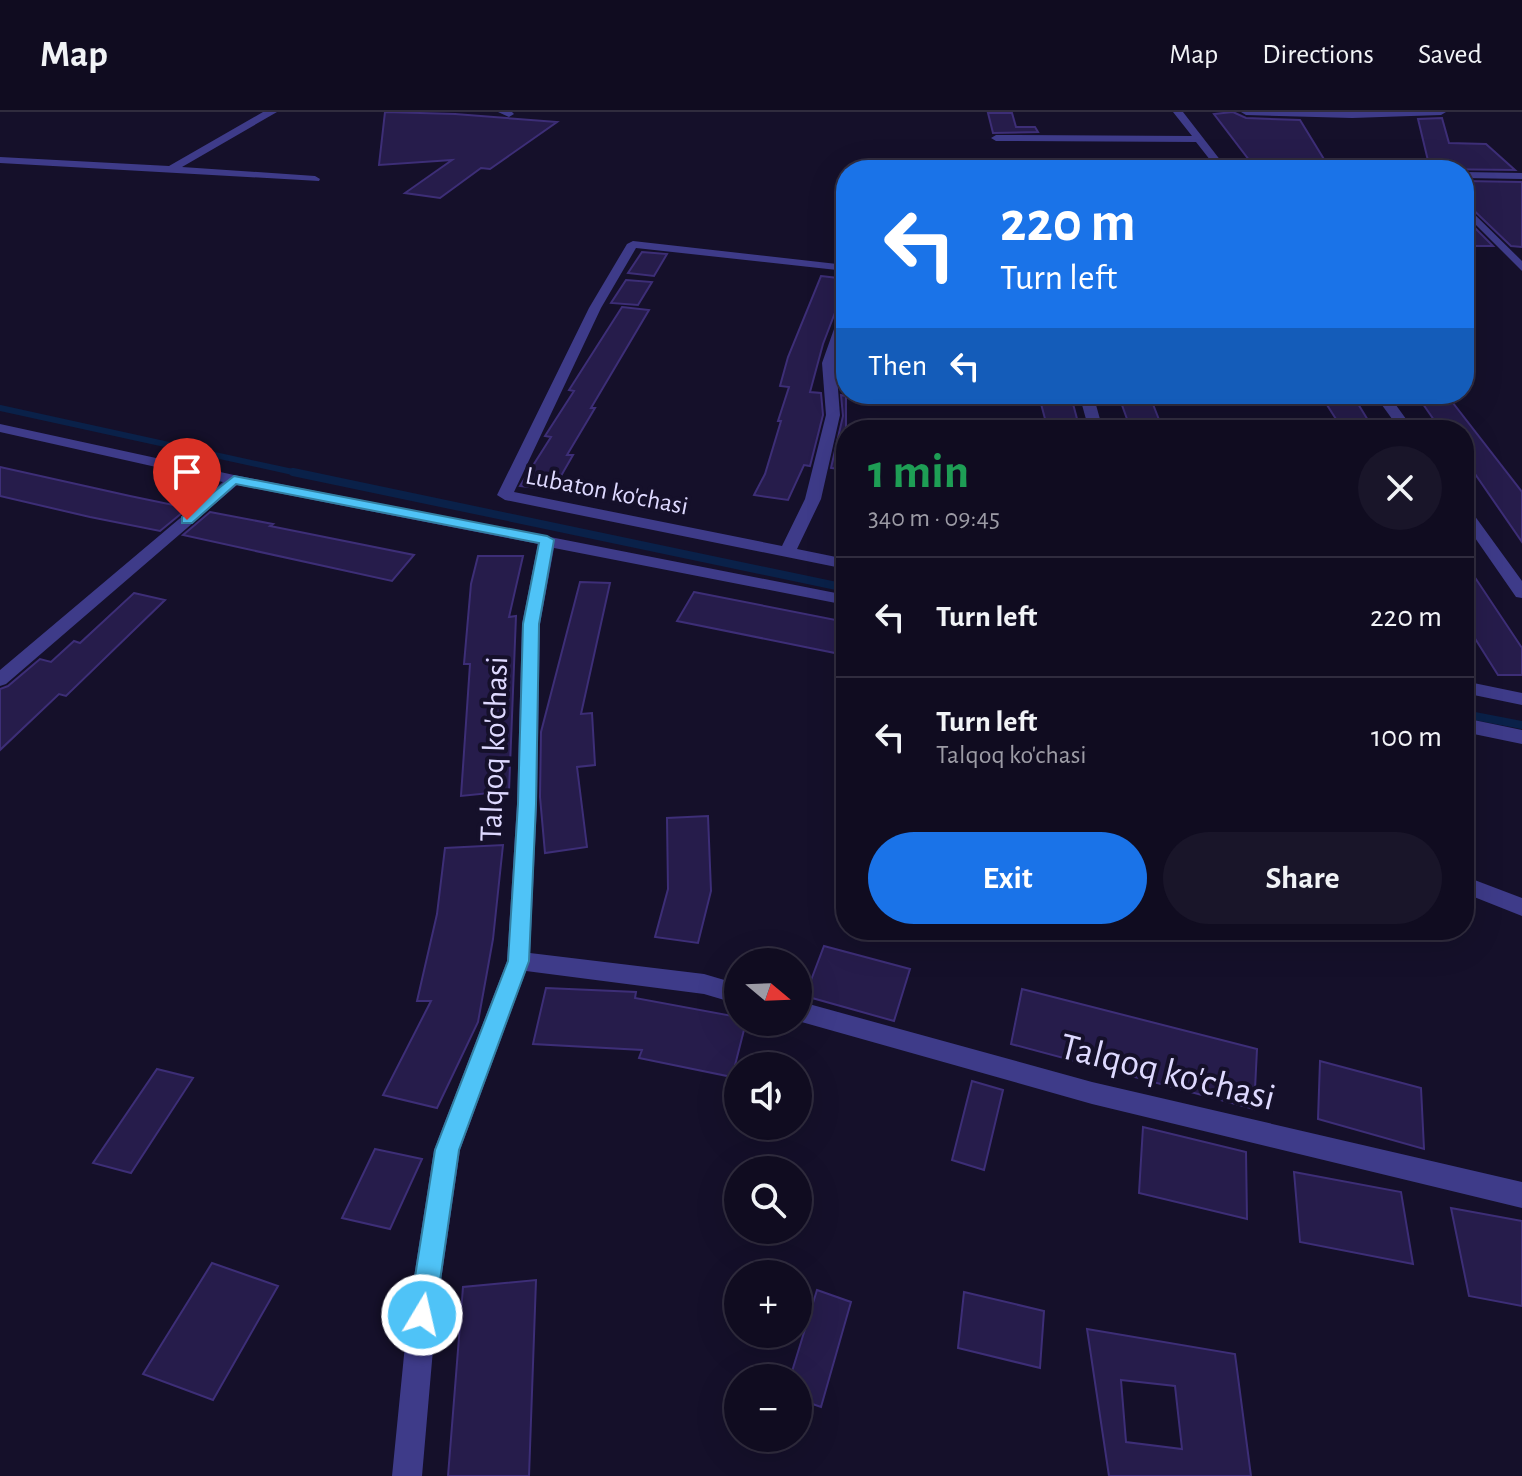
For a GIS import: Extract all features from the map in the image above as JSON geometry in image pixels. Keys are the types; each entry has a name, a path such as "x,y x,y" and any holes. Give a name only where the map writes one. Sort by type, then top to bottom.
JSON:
{"street":[{"path":"171,169 257,117 272,112"},
{"path":"1178,112 1215,160"},
{"path":"1246,112 1352,115 1441,112"},
{"path":"996,138 1199,139"},
{"path":"0,160 315,179"},
{"path":"1474,175 1522,176"},
{"path":"1474,218 1522,268"},
{"name":"Lubaton ko'chasi","path":"836,267 633,244 595,308 505,495 836,562"},
{"path":"787,553 813,499 833,415 829,363 836,342"},
{"path":"0,428 234,480 836,598"},
{"path":"0,680 234,480"},
{"path":"1474,525 1522,593"},
{"name":"Talqoq ko'chasi","path":"407,1476 422,1315 447,1150 518,961 527,804 531,624 547,540"},
{"path":"1474,689 1522,699"},
{"path":"1474,727 1522,737"},
{"path":"1474,888 1522,907"},
{"path":"518,961 704,984 724,990"},
{"name":"Talqoq ko'chasi","path":"812,1015 1092,1093 1522,1195"}],"building":[{"path":"385,112 557,122 490,169 481,168 440,198 405,193 452,160 379,165"},
{"path":"1233,112 1246,118 1300,120 1324,160 1249,160 1214,114"},
{"path":"988,113 1012,113 1016,127 1035,127 1038,132 993,133"},
{"path":"1442,118 1449,143 1486,144 1515,170 1474,170 1474,160 1428,160 1418,119"},
{"path":"1474,181 1522,182 1522,247 1511,246 1474,211"},
{"path":"1474,227 1493,246 1474,246"},
{"path":"642,252 667,254 654,276 628,273"},
{"path":"821,276 836,278 836,310 810,392 821,393 823,415 810,466 804,465 788,500 754,495 765,474 781,421 778,421 789,387 780,386 788,357"},
{"path":"626,280 652,282 638,305 611,303"},
{"path":"622,307 649,310 567,455 573,455 553,490 520,486 551,437 545,436 574,391 569,390"},
{"path":"842,404 846,404 846,420 842,420"},
{"path":"1041,404 1073,404 1077,420 1045,420"},
{"path":"1122,404 1153,404 1159,420 1127,420"},
{"path":"1326,404 1358,404 1368,420 1337,420"},
{"path":"1423,404 1454,404 1466,420 1434,420"},
{"path":"1474,430 1522,492 1522,542 1474,472"},
{"path":"836,446 836,469 831,468"},
{"path":"0,467 188,508 160,531 90,517 0,496"},
{"path":"210,512 414,555 392,581 183,535"},
{"path":"478,556 523,556 509,617 516,616 509,791 461,796 470,664 464,664 471,584"},
{"path":"1474,576 1522,648 1522,675 1498,675 1474,637"},
{"path":"580,582 610,583 581,714 592,713 595,765 577,767 587,847 545,853 540,797 541,732"},
{"path":"694,592 836,620 836,653 677,621"},
{"path":"134,593 165,600 66,696 59,694 0,750 0,689 40,659 51,662 74,641 80,643"},
{"path":"708,816 711,891 698,943 655,937 668,889 667,818"},
{"path":"503,845 493,939 478,1022 437,1108 383,1095 431,1001 417,1001 437,914 445,848"},
{"path":"824,946 910,969 894,1021 812,998 812,978"},
{"path":"546,988 636,992 635,998 724,1014 724,1036 742,1036 738,1052 724,1052 724,1075 639,1058 642,1050 533,1044"},
{"path":"1022,989 1257,1049 1254,1109 1011,1044"},
{"path":"1320,1061 1421,1088 1424,1149 1318,1119"},
{"path":"157,1069 193,1078 131,1173 93,1163"},
{"path":"972,1081 1003,1090 984,1170 952,1160"},
{"path":"1143,1127 1246,1152 1247,1219 1139,1193"},
{"path":"375,1149 422,1159 390,1229 342,1218"},
{"path":"1294,1172 1401,1192 1413,1264 1300,1242"},
{"path":"1451,1208 1522,1221 1522,1306 1469,1296"},
{"path":"212,1263 278,1286 213,1400 143,1374"},
{"path":"536,1280 529,1476 448,1476 463,1287"},
{"path":"817,1290 851,1302 821,1407 812,1404 812,1364 794,1364 799,1348 812,1348 812,1306"},
{"path":"964,1292 1044,1311 1040,1368 958,1348"},
{"path":"1087,1329 1235,1354 1251,1476 1109,1476","holes":["1121,1380 1175,1386 1182,1449 1126,1442"]}],"waterway":[{"path":"0,408 302,474"},
{"path":"293,472 836,586"},
{"path":"1474,716 1522,725"}],"route":[{"path":"187,520 234,480 547,540 531,624 527,804 518,961 499,1019 447,1150 422,1315"}]}
